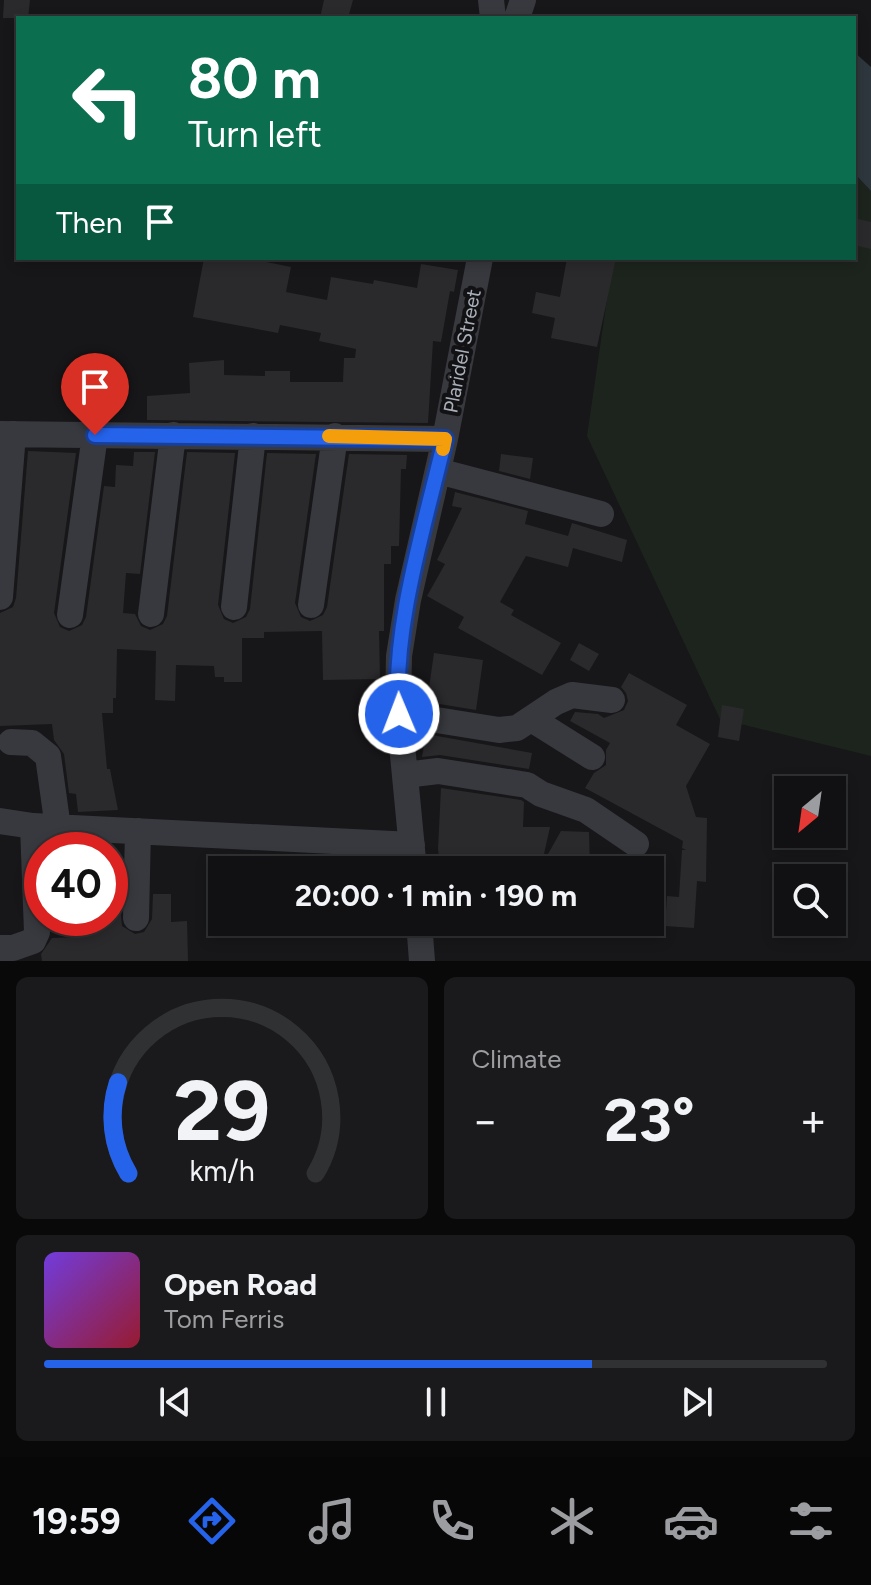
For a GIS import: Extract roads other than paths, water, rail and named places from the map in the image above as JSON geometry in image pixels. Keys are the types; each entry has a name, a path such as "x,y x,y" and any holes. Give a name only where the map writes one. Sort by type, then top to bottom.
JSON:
{"street":[{"name":"Plaridel Street","path":"413,856 399,714 399,656 480,260"},
{"path":"0,597 6,434 445,439"},
{"path":"70,615 95,435"},
{"path":"151,614 173,435"},
{"path":"234,607 253,436"},
{"path":"311,605 335,436"},
{"path":"438,471 601,514"},
{"path":"399,714 499,730 517,728 572,695 612,700"},
{"path":"533,720 592,757"},
{"path":"0,948 13,948 33,941 37,932 46,827 48,756 32,743 11,742"},
{"path":"405,775 438,771 527,785 541,794 586,810 636,844"},
{"path":"0,821 402,856"},
{"path":"136,918 138,831"},
{"path":"420,936 422,961"}]}
